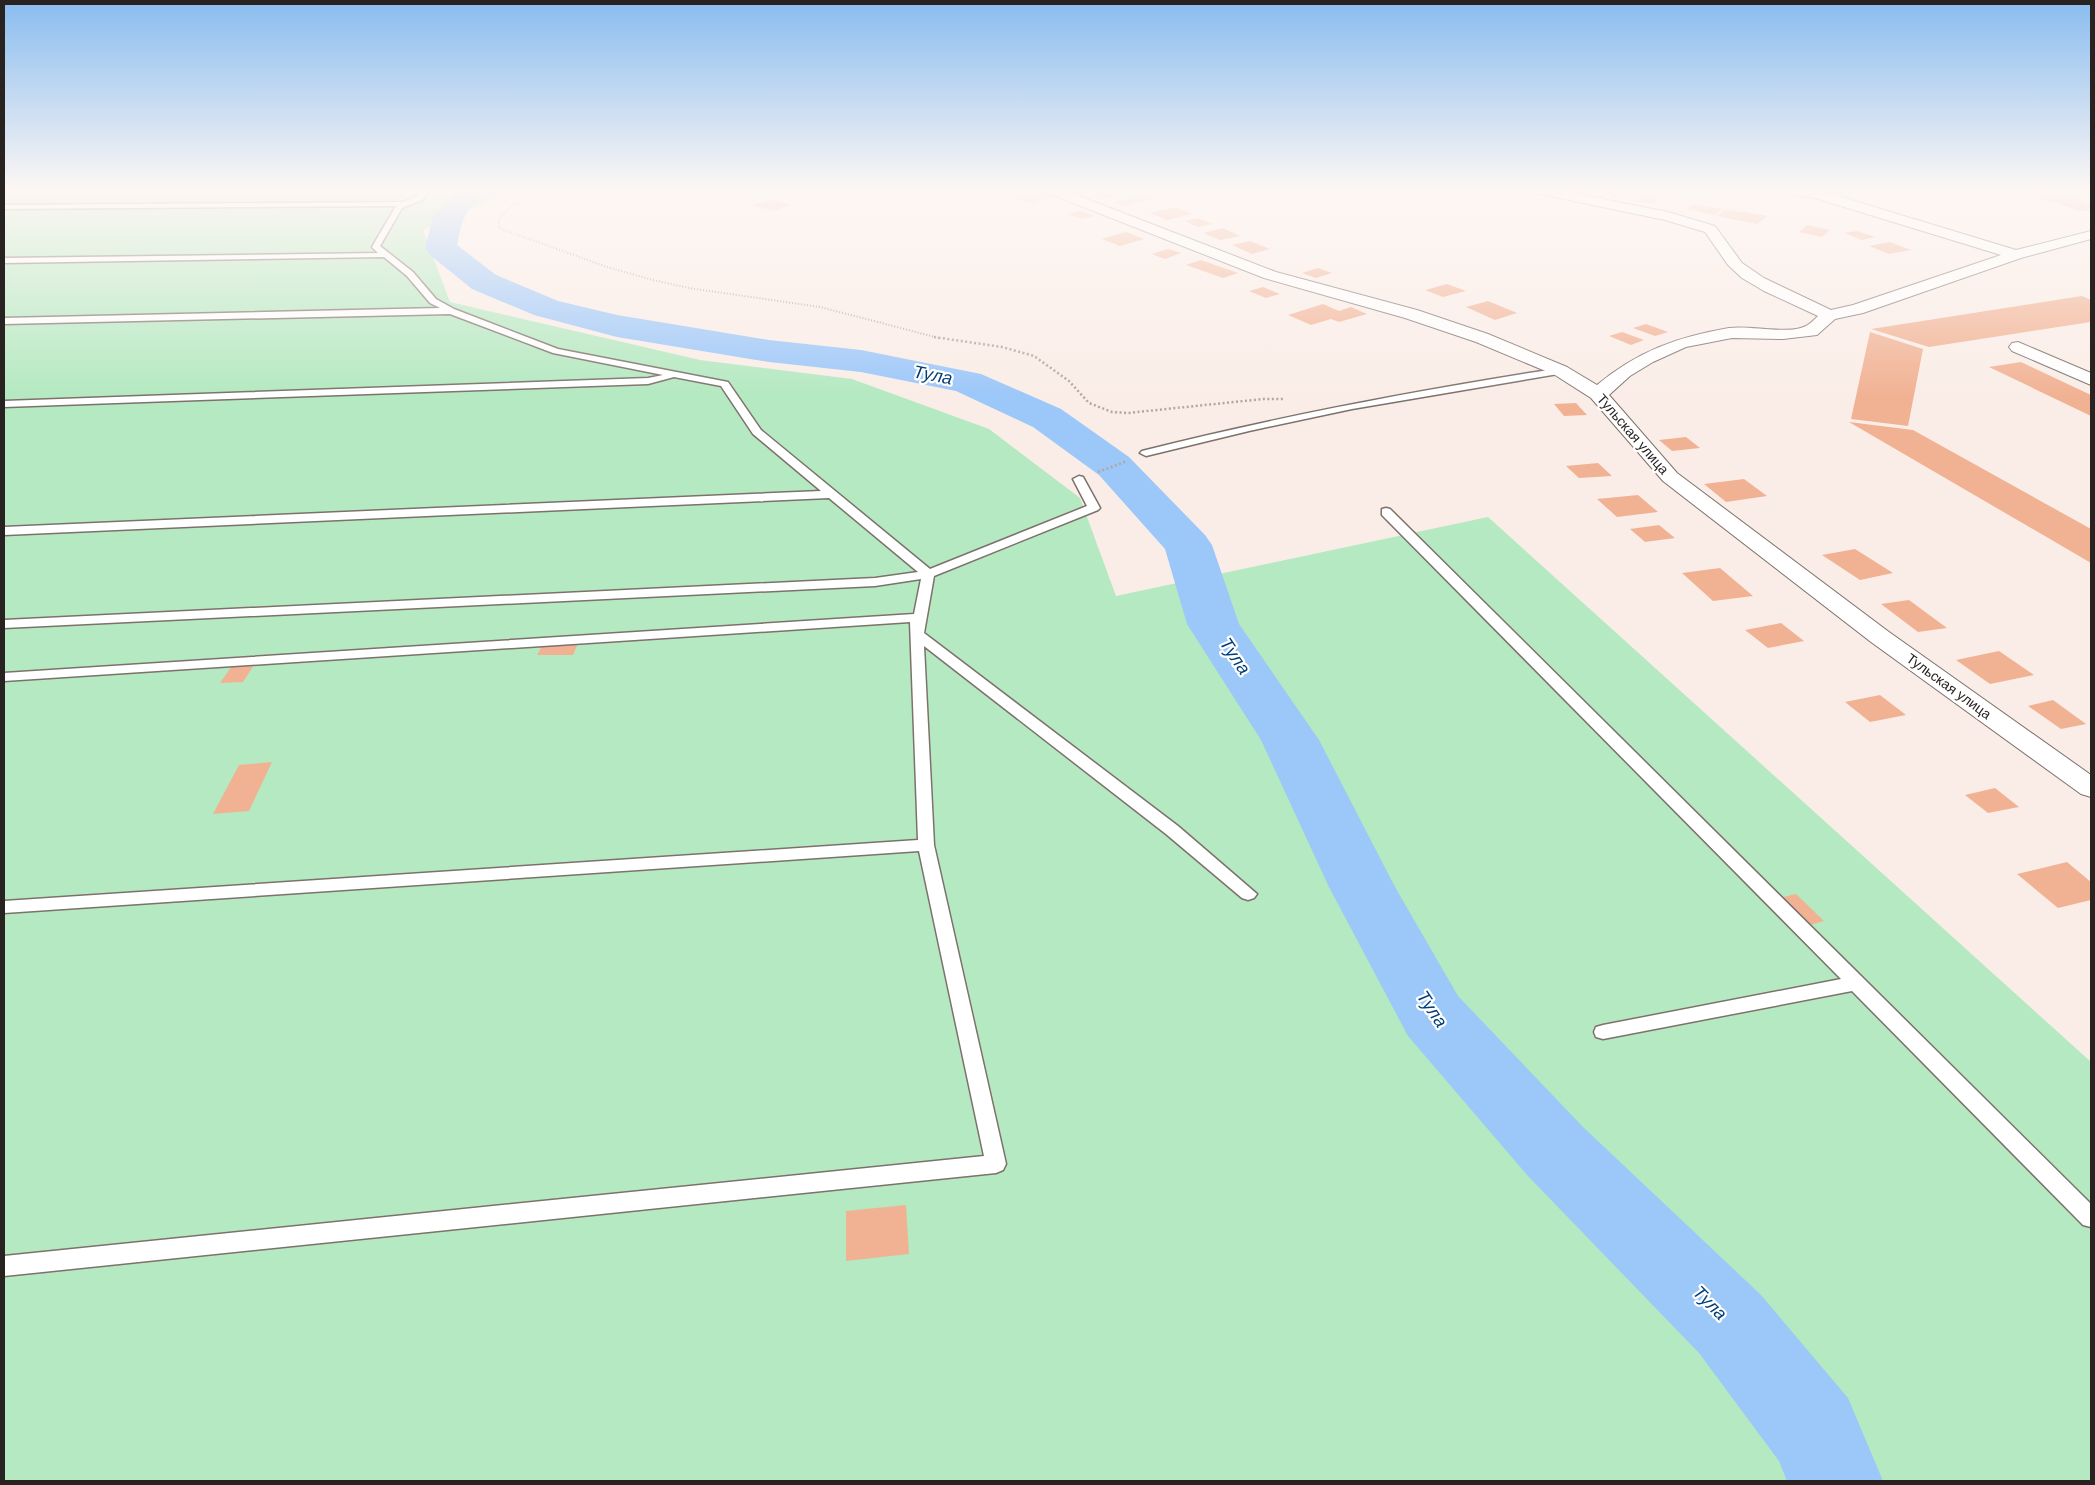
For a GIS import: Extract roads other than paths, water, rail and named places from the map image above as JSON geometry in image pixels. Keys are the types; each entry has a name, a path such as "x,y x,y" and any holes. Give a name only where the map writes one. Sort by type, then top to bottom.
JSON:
{"street":[{"name":"Тульская улица","path":"1227,258 1270,275 1411,314 1482,338 1561,370 1598,394 1670,477 1880,637 2091,788"},
{"path":"1730,258 1739,268 1770,289 1809,304 1829,315"},
{"path":"1598,394 1624,372 1647,358 1681,343 1732,333 1783,334 1811,331 1829,315 1857,309 2006,258"},
{"path":"2018,347 2091,380"}],"lane":[{"path":"4,261 175,258"},
{"path":"389,258 410,274 433,301 451,311 556,351 724,384 757,432 928,574"},
{"path":"4,321 451,311"},
{"path":"1146,454 1237,429 1445,388 1561,370"},
{"path":"4,404 648,381 677,375"},
{"path":"4,624 875,582 928,574 1094,508 1078,479"},
{"path":"4,531 834,494"},
{"path":"1386,512 2091,1218"},
{"path":"917,634 928,574"},
{"path":"4,677 916,618 926,845 996,1164 4,1266"},
{"path":"917,634 1172,830 1248,894"},
{"path":"4,907 926,845"},
{"path":"1603,1032 1856,983"}],"waterway":[{"name":"Тула","path":"454,258 484,282 546,308 617,326 769,351 861,361 967,382 1047,418 1114,466 1188,545 1213,624 1290,740 1362,887 1433,1016 1555,1151 1730,1324 1815,1431 1835,1481"}]}
